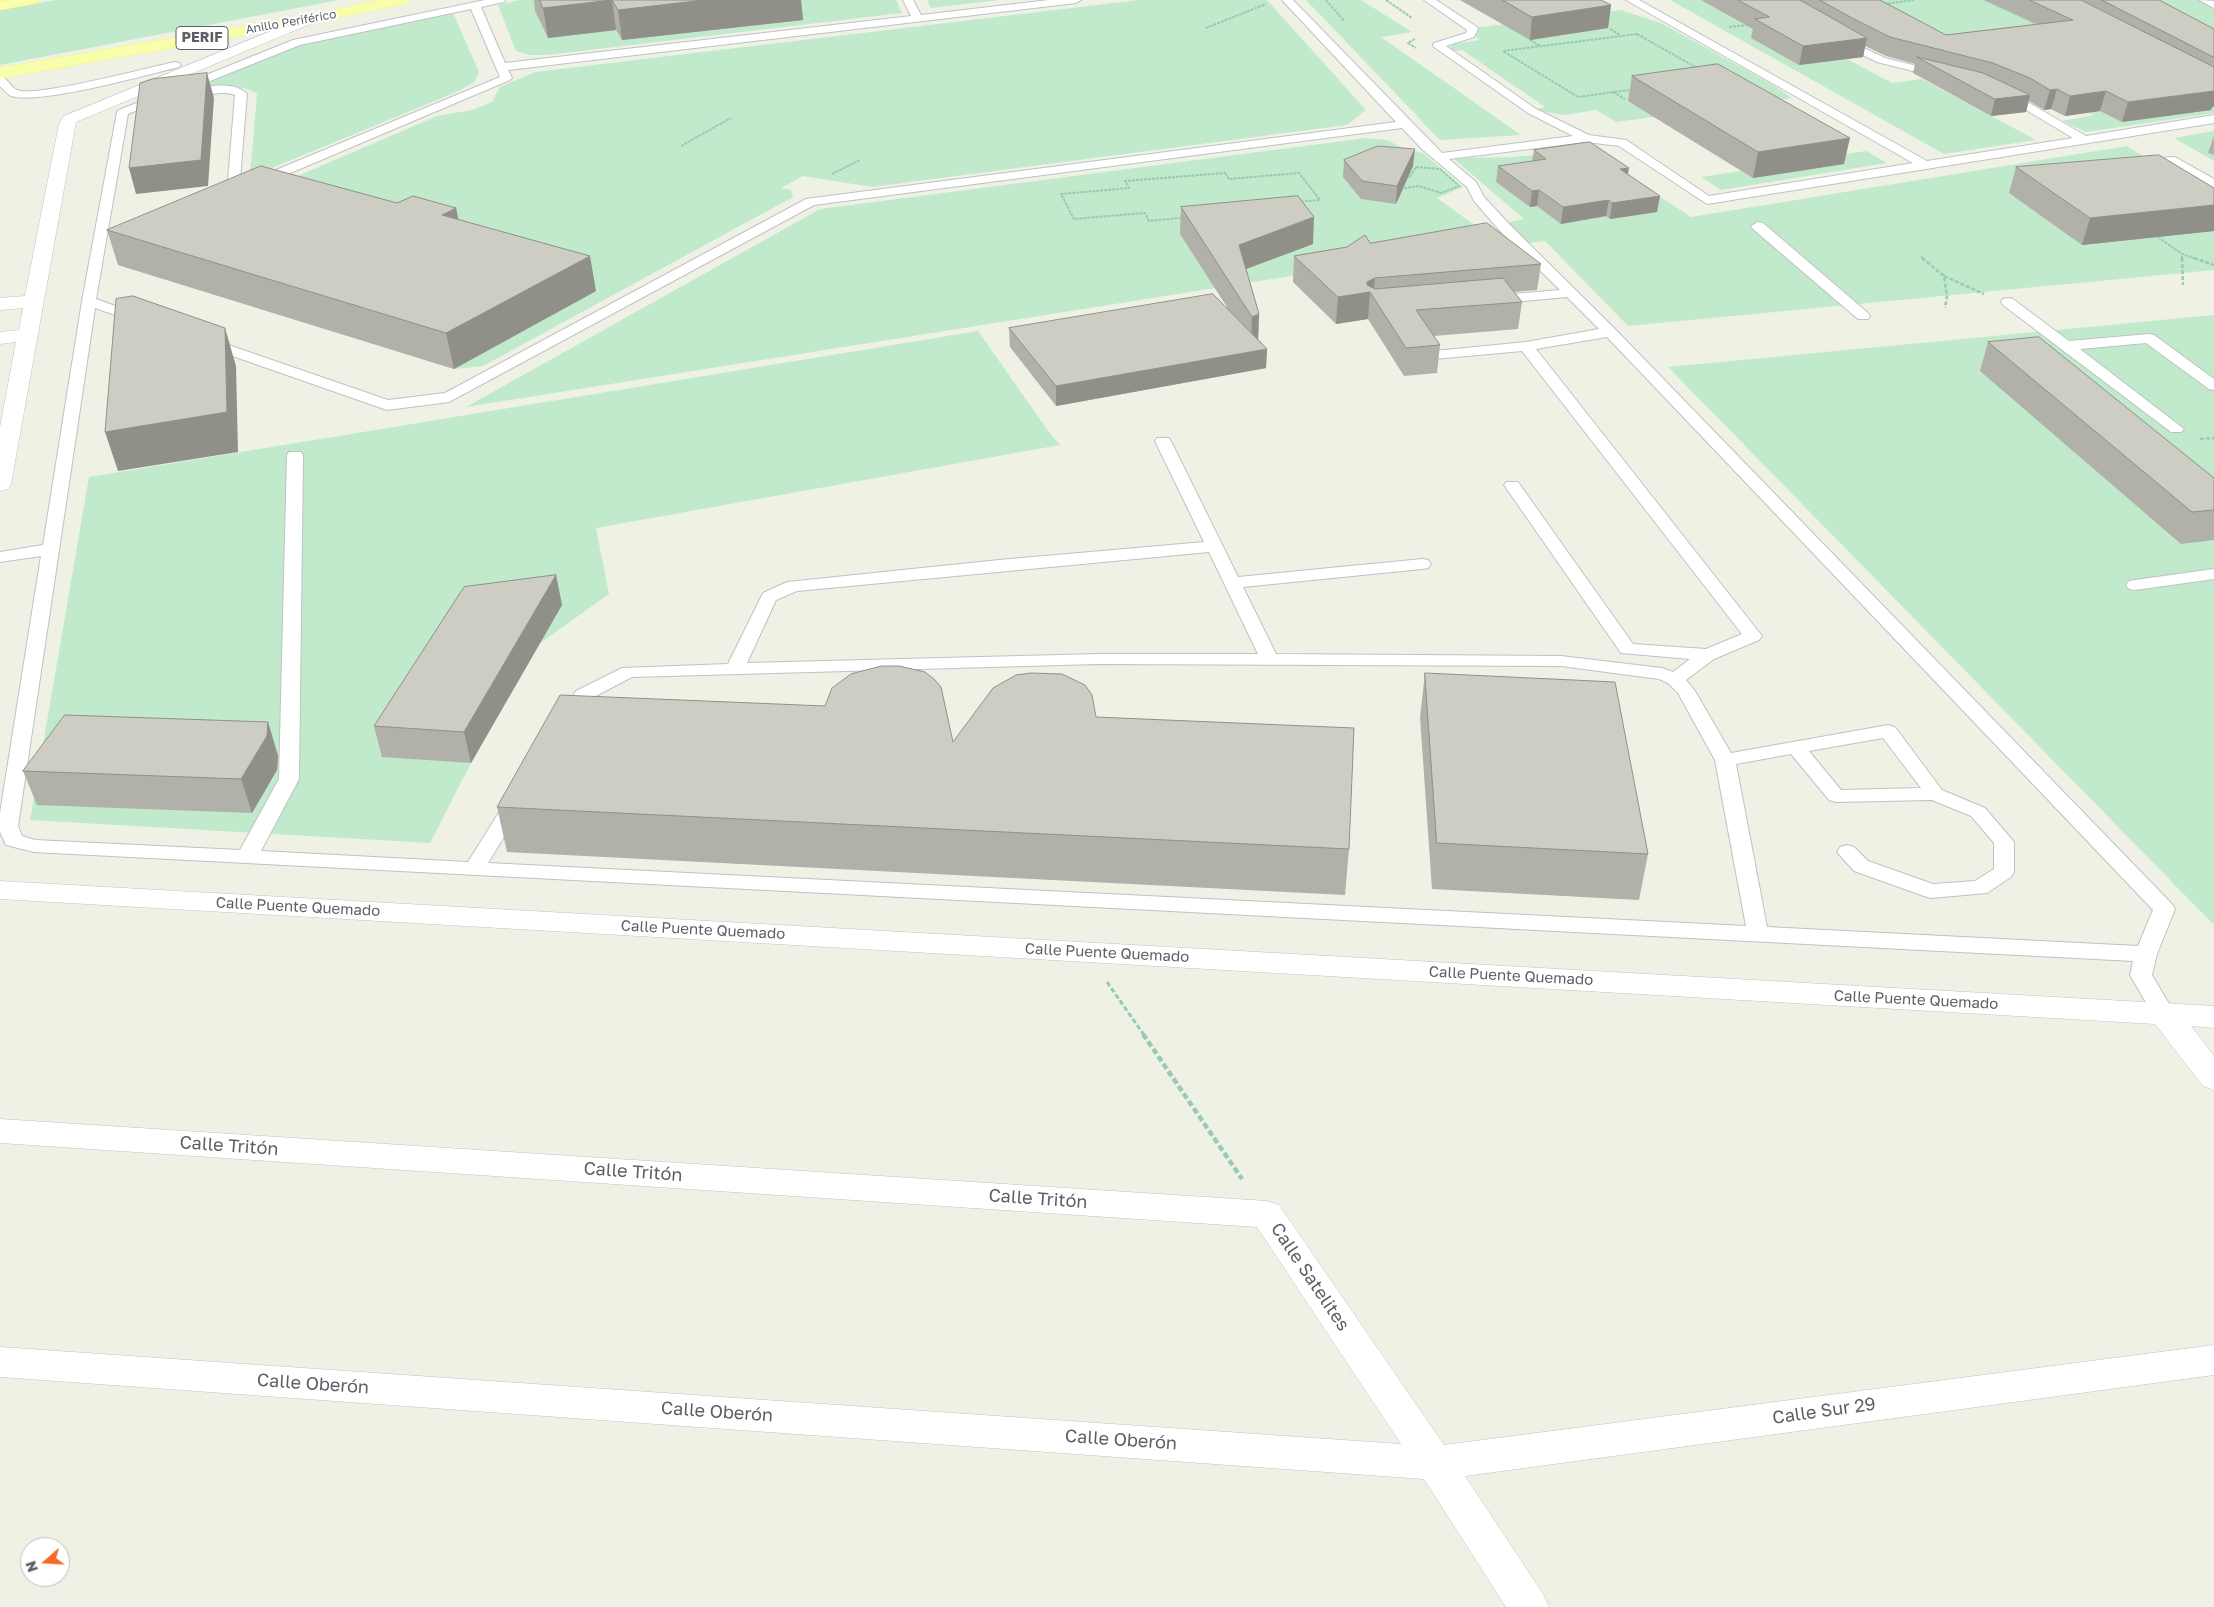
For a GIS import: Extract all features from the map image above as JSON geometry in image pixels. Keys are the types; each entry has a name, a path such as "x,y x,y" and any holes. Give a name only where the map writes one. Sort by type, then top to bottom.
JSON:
{"main road":[{"path":"0,6 32,0"},
{"name":"Anillo Periférico","path":"0,73 310,19 404,0"}],"street":[{"path":"0,484 10,376 26,335 66,124 70,119 310,19"},
{"path":"0,304 32,301"},
{"path":"0,338 26,335"},
{"name":"Calle Puente Quemado","path":"0,890 2214,1016"},
{"path":"2164,1014 2214,1078"},
{"name":"Calle Tritón","path":"0,1130 1267,1214"},
{"name":"Calle Satelites","path":"1267,1214 1435,1462 1529,1607"},
{"name":"Calle Sur 29","path":"1435,1462 2214,1360"},
{"name":"Calle Oberón","path":"0,1362 1435,1462"}],"lane":[{"path":"500,0 297,42 123,112 88,301 8,826 13,840 34,846 2146,954"},
{"path":"908,0 918,18"},
{"path":"501,67 1076,0"},
{"path":"1287,0 1405,124 1439,157 1472,185 1478,198 1505,228 1610,332 2164,909 2146,954 2142,976 2164,1014"},
{"path":"1429,0 1473,29 1470,35 1438,44 1532,111 1586,138"},
{"path":"1631,0 1925,165"},
{"path":"2204,0 2214,5"},
{"path":"164,95 227,90 238,91 241,94 229,194 506,78 475,5"},
{"path":"1830,34 1881,60 1951,78"},
{"path":"0,79 13,93 29,95 54,92 175,66"},
{"path":"1990,89 2020,102 2082,139"},
{"path":"1439,157 1586,138 1622,143 1707,200 2214,119"},
{"path":"191,337 387,405 449,397 811,202 1405,124"},
{"path":"2129,164 2175,160 2214,184"},
{"path":"1758,226 1863,316"},
{"path":"98,249 116,242"},
{"path":"1482,301 1571,293"},
{"path":"88,301 154,324"},
{"path":"2008,302 2176,429"},
{"path":"1434,355 1526,346 1610,332"},
{"path":"2067,346 2149,338 2214,386"},
{"path":"1526,346 1752,636 1708,655 1675,680"},
{"path":"1163,441 1270,660"},
{"path":"248,857 289,779 295,455"},
{"path":"1512,485 1628,649 1708,655"},
{"path":"735,669 769,597 793,586 999,564 1214,546"},
{"path":"0,557 51,549"},
{"path":"1232,583 1422,564"},
{"path":"2135,585 2214,574"},
{"path":"557,737 583,696 629,672 1098,659 1561,661 1662,674 1675,680 1686,691 1725,760 1758,935"},
{"path":"1725,760 1888,731 1935,794"},
{"path":"1796,747 1836,796 1935,794 1978,812 2004,842 2004,872 1980,888 1931,891 1861,866 1847,852"},
{"path":"474,868 526,786"}],"path":[{"path":"1206,28 1269,2 1287,0"},
{"path":"1326,0 1345,22"},
{"path":"1386,0 1414,19"},
{"path":"1883,0 1889,3"},
{"path":"1881,4 1914,0"},
{"path":"1985,0 2044,28"},
{"path":"1722,28 1748,25"},
{"path":"1610,29 1621,36"},
{"path":"1637,34 1715,78 1578,97 1503,52 1540,47 1621,36 1637,34"},
{"path":"1420,51 1408,43 1409,40 1422,37"},
{"path":"1530,40 1540,47"},
{"path":"1613,92 1625,99"},
{"path":"681,146 731,118"},
{"path":"829,175 860,160"},
{"path":"1416,167 1440,169 1459,186 1441,193 1419,186 1392,190 1383,180 1410,177 1416,167"},
{"path":"1225,173 1229,179 1299,173 1320,200 1241,207 1244,212 1149,220 1145,213 1090,218 1074,219 1061,194 1129,188 1125,181 1225,173"},
{"path":"1090,218 1094,223"},
{"path":"2150,232 2182,254 2214,265"},
{"path":"2182,254 2183,285"},
{"path":"1921,257 1944,276 1988,296"},
{"path":"1944,276 1947,296 1945,308"},
{"name":"Calle Satelites","path":"1085,951 1267,1214"}],"green space":[{"path":"57,0 339,0 0,65 0,10"},
{"path":"520,0 896,0 902,13 547,55 529,55 516,51 498,5"},
{"path":"927,0 999,0 931,8"},
{"path":"1139,0 1267,0 1366,110 1347,125 872,187 803,176 781,188 791,190 793,197 483,366 454,369 118,265 116,254 437,116 472,110 492,102 500,87 535,72"},
{"path":"1306,0 1361,0 1412,32 1381,37 1521,135 1440,140"},
{"path":"1670,0 1737,0 1892,83 1922,79 2036,140 1944,154"},
{"path":"1812,0 2022,0 2214,96 2214,113 2086,132 2062,121 2094,115 2088,113 2065,116 1979,72"},
{"path":"2120,0 2214,0 2214,52"},
{"path":"1621,10 1663,24 1773,85 1792,98 1743,105 1831,156 1866,151 1887,163 1721,190 1701,177 1741,171 1654,117 1616,122 1596,110 1564,115 1533,110 1545,107 1462,50 1447,52 1453,44 1480,40 1464,29"},
{"path":"453,13 479,72 474,82 459,91 250,177 257,94 241,87 232,86 186,91 302,44"},
{"path":"2214,131 2214,161 2174,138"},
{"path":"1366,138 1387,140 1407,150 1423,153 1463,187 1437,198 1499,243 466,407 820,209"},
{"path":"2127,146 2214,200 2214,270 1628,326 1545,241 1529,243 1505,223 1524,219 1453,158 1512,157 1590,150 1691,217"},
{"path":"2214,315 2214,925 1668,367"},
{"path":"978,331 1060,445 596,528 609,594 539,644 471,763 430,843 30,820 89,477"}],"building":[{"path":"540,0 612,0 543,8"},
{"path":"612,0 704,0 618,10"},
{"path":"1503,0 1601,0 1611,5 1532,17"},
{"path":"1738,0 1800,0 1867,38 1803,46 1755,19 1769,17"},
{"path":"1820,0 1880,0 1946,35 2073,20 2029,0 2081,0 2214,67 2214,91 2128,102 2106,91 2070,96 2057,89 2050,90 2030,78 1993,63 1890,37"},
{"path":"2102,0 2159,0 2214,29 2214,57"},
{"path":"1917,57 1983,73 2030,95 1995,99"},
{"path":"1718,64 1850,138 1758,152 1632,76"},
{"path":"207,73 201,160 129,168 140,83 152,79"},
{"path":"1590,142 1629,168 1620,169 1660,196 1612,203 1609,200 1563,207 1539,190 1532,191 1498,166 1546,159 1534,150"},
{"path":"1378,146 1415,149 1397,186 1362,181 1344,160"},
{"path":"2159,155 2214,188 2214,205 2090,218 2016,167"},
{"path":"261,166 397,203 413,196 456,208 442,215 590,256 446,333 107,230"},
{"path":"1298,196 1314,217 1239,245 1259,314 1252,317 1181,207"},
{"path":"1487,223 1541,264 1375,278 1367,282 1367,285 1375,289 1503,278 1522,302 1416,310 1440,345 1406,348 1370,292 1338,297 1294,256 1347,247 1365,235 1370,243"},
{"path":"1213,294 1267,349 1056,386 1009,328"},
{"path":"133,296 225,328 227,412 105,432 116,299"},
{"path":"2039,337 2214,478 2214,510 2192,512 1988,342"},
{"path":"556,575 464,732 374,726 464,587"},
{"path":"882,666 899,666 925,672 934,679 941,687 953,742 993,688 1016,675 1031,673 1062,674 1085,685 1092,695 1096,717 1354,728 1349,849 497,807 560,695 825,706 832,688 851,674"},
{"path":"1425,673 1615,682 1648,854 1437,843"},
{"path":"65,715 268,722 267,736 241,779 23,771"}]}
